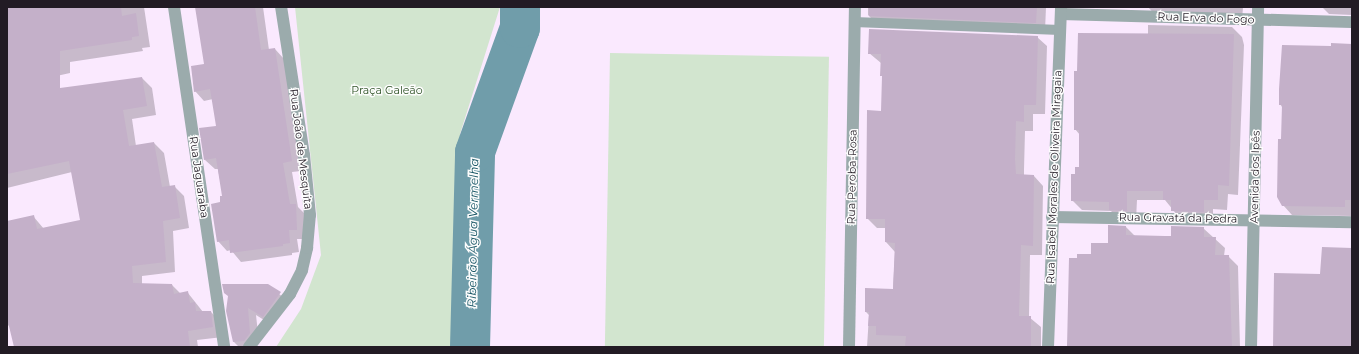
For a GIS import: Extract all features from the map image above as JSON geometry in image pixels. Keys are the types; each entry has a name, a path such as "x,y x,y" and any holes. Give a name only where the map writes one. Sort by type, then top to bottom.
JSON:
{"street":[{"name":"Rua Jaguaraba","path":"174,7 224,347"},
{"name":"Rua João de Mesquita","path":"250,347 290,294 302,270 307,248 310,214 305,162 281,7"},
{"name":"Rua Peroba-Rosa","path":"849,347 855,7"},
{"name":"Avenida dos Ipês","path":"1251,347 1258,7"},
{"name":"Rua Erva do Fogo","path":"1061,11 1258,20 1352,22"},
{"name":"Rua Isabel Morales de Oliveira Miragaia","path":"1048,347 1061,11"},
{"name":"Rua Gravatá da Pedra","path":"1052,217 1254,219 1352,222"}],"lane":[{"path":"854,22 1060,30"}],"green space":[{"name":"Praça Galeão","path":"295,7 500,7 460,134 457,347 276,347 301,309 321,255"},
{"path":"610,53 829,57 824,347 605,347"}],"building":[{"path":"7,7 121,7 122,16 136,13 139,36 132,37 132,40 60,51 60,88 142,77 147,106 123,110 129,146 154,142 162,187 175,185 180,218 163,221 166,262 132,266 133,283 172,284 174,294 188,291 190,303 195,302 196,311 211,311 213,327 188,331 190,347 14,347 7,318 7,221 34,215 37,229 80,220 69,161 7,174"},
{"path":"195,7 255,7 261,50 275,48 292,161 283,163 290,204 296,204 297,230 289,230 290,243 283,244 283,246 230,253 229,240 217,242 211,204 220,202 220,196 222,196 216,158 204,160 199,128 216,126 210,89 194,92 191,66 204,64"},
{"path":"869,7 1037,7 1036,23 869,16"},
{"path":"869,29 1038,36 1036,105 1024,105 1024,122 1016,121 1015,159 1016,174 1034,175 1033,246 1021,245 1019,316 1031,316 1031,347 905,347 906,336 876,335 876,326 868,326 869,312 865,312 865,288 893,289 895,243 885,242 885,219 866,219 867,110 881,111 882,76 880,76 881,54 868,54"},
{"path":"1078,33 1234,34 1229,186 1218,185 1218,200 1204,200 1204,212 1171,211 1171,200 1163,200 1163,191 1127,191 1127,211 1109,210 1109,202 1071,201 1071,174 1075,174 1075,167 1079,167 1079,130 1074,130 1074,71 1077,71"},
{"path":"1331,43 1352,44 1352,200 1345,200 1345,207 1282,206 1277,197 1278,139 1281,139 1282,105 1279,105 1279,89 1282,45 1331,46"},
{"path":"1108,225 1126,226 1126,235 1165,236 1171,236 1171,226 1204,227 1204,237 1216,237 1215,255 1229,255 1232,347 1067,347 1069,258 1077,258 1077,254 1091,254 1091,243 1108,243"},
{"path":"1322,247 1352,248 1352,347 1273,347 1274,273 1320,274"},
{"path":"222,284 268,284 281,292 263,317 248,308 250,333 244,341 233,342 226,311 228,296 224,293"}],"waterway":[{"name":"Ribeirão Água Vermelha","path":"470,347 475,152 520,28 520,7"}]}
